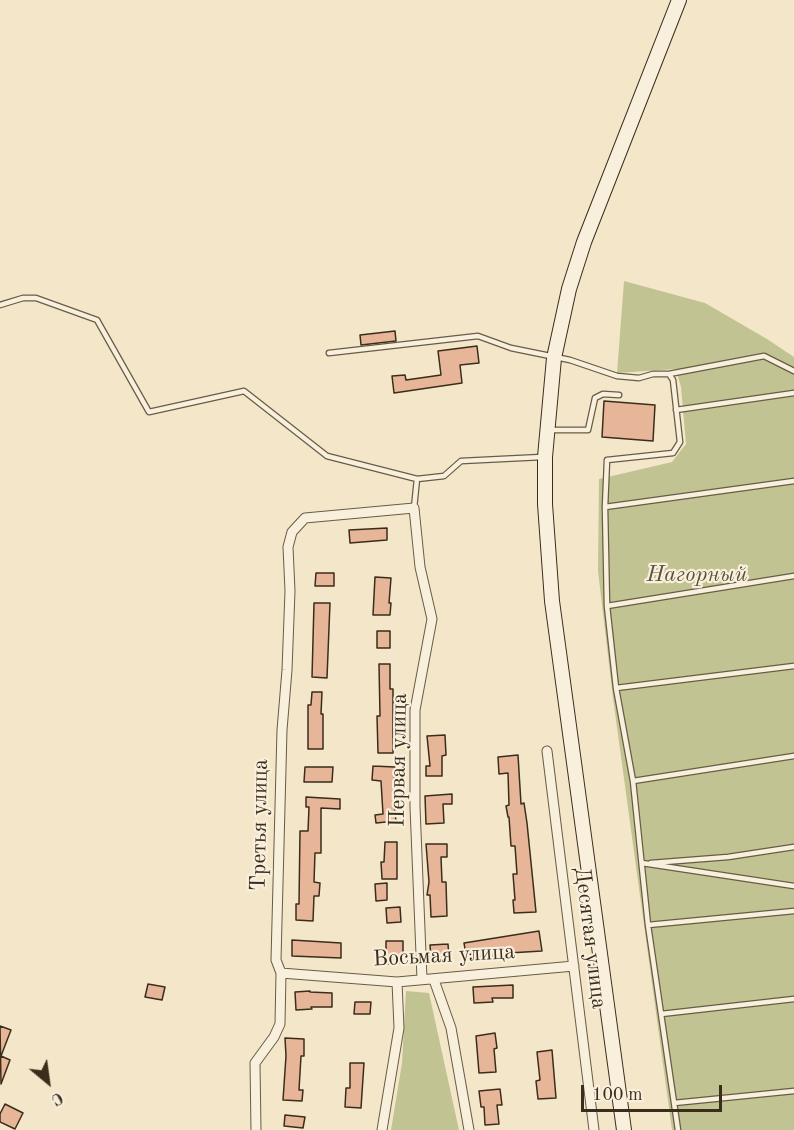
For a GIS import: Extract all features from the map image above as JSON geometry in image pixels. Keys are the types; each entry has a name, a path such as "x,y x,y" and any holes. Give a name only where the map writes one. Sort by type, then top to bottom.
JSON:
{"main road":[{"path":"624,1130 552,601 545,504 545,457 554,358 569,289 584,242 679,0"}],"street":[{"name":"Третья улица","path":"256,1130 255,1063 280,1024 281,974 276,960 282,730 290,602 288,548 292,532 305,518 414,508"},
{"name":"Первая улица","path":"414,508 420,567 432,619 415,710 422,979"},
{"name":"Десятая улица","path":"547,751 594,1130"},
{"name":"Восьмая улица","path":"281,974 397,982 574,966"},
{"path":"434,980 451,1028 469,1130"},
{"path":"382,1130 399,1028 397,982"}],"lane":[{"path":"0,305 22,298 36,298 97,320 149,412 244,391 327,456 417,479 444,476 461,461 545,457"},
{"path":"329,353 478,336 511,348 584,364 617,376 639,378 653,374 669,374 764,356 794,371"},
{"path":"669,374 674,390 680,442 673,453 607,460 605,507 607,606 616,688 633,781 648,925 678,1130"},
{"path":"676,410 794,393"},
{"path":"547,430 588,430 595,398 603,394 619,395"},
{"path":"414,508 417,479"},
{"path":"605,507 794,481"},
{"path":"607,606 794,576"},
{"path":"616,688 794,666"},
{"path":"633,781 794,756"},
{"path":"642,863 728,857 794,847"},
{"path":"642,863 794,886"},
{"path":"648,925 794,911"},
{"path":"661,1014 794,999"},
{"path":"674,1102 794,1091"}],"green space":[{"name":"Нагорный","path":"624,281 705,303 794,357 794,1130 672,1130 598,571 599,479 672,462 686,444 681,387 676,369 617,373"},
{"path":"406,991 429,993 459,1130 391,1130 402,1063"}],"building":[{"path":"395,331 396,341 361,345 360,335"},
{"path":"477,346 479,363 460,365 462,383 394,393 392,376 405,375 406,380 441,375 438,351"},
{"path":"604,401 655,405 653,441 602,437"},
{"path":"387,528 387,540 350,543 349,530"},
{"path":"316,573 334,573 334,586 315,586"},
{"path":"375,577 391,578 390,615 373,615"},
{"path":"314,603 330,603 327,678 312,677"},
{"path":"377,631 390,631 390,648 377,648"},
{"path":"379,664 390,664 390,689 393,689 393,753 378,753"},
{"path":"312,692 322,692 323,749 308,749 308,705 311,705"},
{"path":"445,735 446,755 442,756 442,776 426,776 426,766 430,766 427,736"},
{"path":"518,755 521,804 524,803 527,823 536,912 514,913 513,874 517,874 515,846 511,846 506,806 509,805 508,773 499,774 498,757"},
{"path":"373,766 395,767 394,785 397,785 398,803 394,804 396,821 376,823 375,815 383,814 381,781 372,780"},
{"path":"305,767 333,767 332,782 304,782"},
{"path":"452,794 452,804 443,804 444,823 426,824 425,796"},
{"path":"306,797 340,799 340,809 321,808 321,853 315,853 314,882 320,883 319,896 314,896 313,921 296,920 296,904 299,904 300,831 308,831 309,807 306,807"},
{"path":"385,842 397,842 397,879 382,879 381,862 384,862"},
{"path":"426,844 447,844 447,857 441,857 442,882 446,882 447,916 431,917 430,895 427,895 429,882"},
{"path":"387,883 387,900 376,901 375,884"},
{"path":"400,907 401,922 387,923 386,908"},
{"path":"539,931 542,951 492,954 493,957 480,958 480,953 466,955 464,943"},
{"path":"292,940 341,943 341,958 292,956"},
{"path":"386,941 403,941 403,963 386,964"},
{"path":"448,944 449,957 431,958 430,945"},
{"path":"148,984 165,987 162,1000 145,997"},
{"path":"513,985 513,998 492,998 493,1002 474,1003 473,987"},
{"path":"295,992 332,993 332,1007 296,1010"},
{"path":"355,1002 371,1002 370,1014 354,1014"},
{"path":"0,1026 11,1030 1,1056 10,1060 1,1084"},
{"path":"495,1033 496,1072 479,1073 476,1036"},
{"path":"285,1038 304,1039 299,1090 303,1090 302,1101 283,1100"},
{"path":"552,1050 556,1098 538,1099 536,1081 540,1080 537,1052"},
{"path":"350,1063 364,1063 361,1108 345,1107 346,1088 350,1088"},
{"path":"500,1089 502,1105 497,1105 499,1124 485,1125 484,1107 481,1107 479,1091"},
{"path":"5,1104 23,1113 15,1129 0,1122 0,1114"},
{"path":"285,1115 305,1117 303,1128 284,1126"}]}
